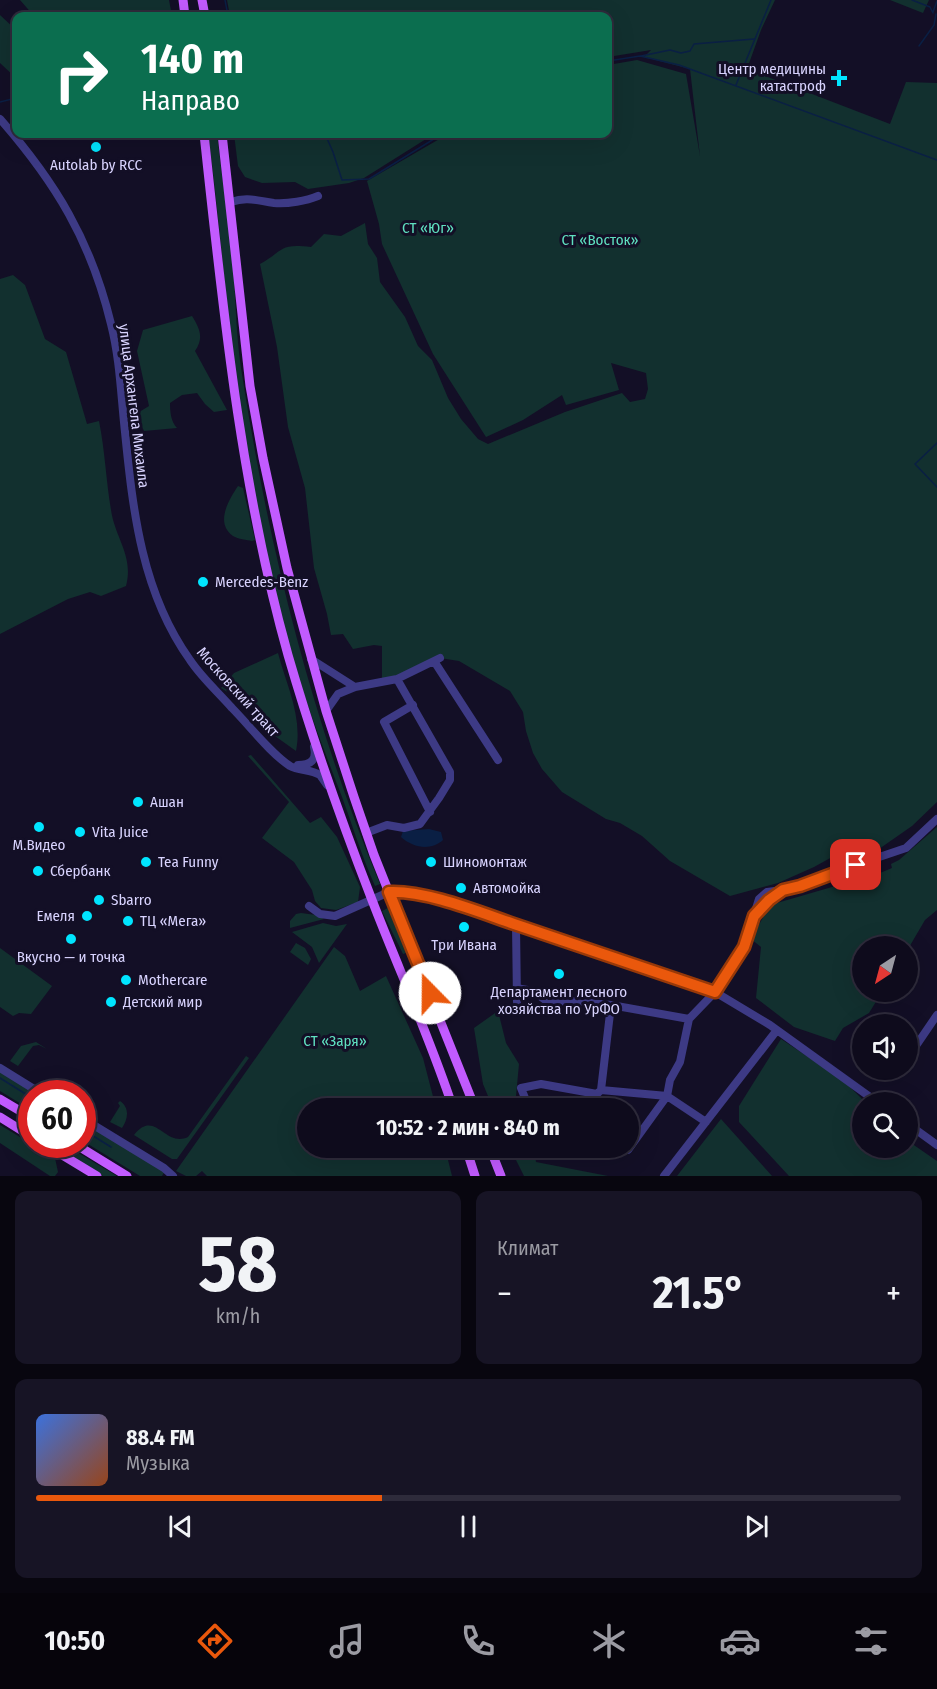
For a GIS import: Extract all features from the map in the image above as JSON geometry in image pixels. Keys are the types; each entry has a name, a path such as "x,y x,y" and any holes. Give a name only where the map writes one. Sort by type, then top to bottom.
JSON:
{"main road":[{"path":"204,138 224,318 242,444 265,563 288,654 334,799 450,1098"},
{"path":"223,138 250,386 263,459 287,568 326,711 366,832 471,1098"},
{"path":"0,1098 18,1109"},
{"path":"0,1117 18,1128"},
{"path":"96,1157 123,1174"},
{"path":"67,1158 96,1176"},
{"path":"469,1158 475,1176"},
{"path":"494,1158 501,1176"}],"street":[{"name":"улица Архангела Михаила","path":"0,119 12,133"},
{"name":"улица Архангела Михаила","path":"16,138 66,207 85,244 100,286 116,348 133,503 150,582"},
{"path":"231,202 238,199 255,199 274,203 311,199 318,196"},
{"name":"Московский тракт","path":"150,582 165,619 190,660 276,753 292,767 320,775 334,799"},
{"path":"311,659 355,687"},
{"path":"326,711 338,694 355,687 398,679 437,659 498,760"},
{"path":"366,832 387,825 404,828 420,824 450,780 450,772 398,679"},
{"path":"413,705 384,722 430,812"},
{"name":"Московский тракт","path":"276,753 296,765 310,763 315,756 310,728"},
{"path":"639,1135 667,1096 670,1080 680,1062 689,1019 715,992 744,947 754,916 783,890 906,848 937,819"},
{"path":"309,906 320,914 335,916 389,892 400,891 430,897 516,925 715,992 777,1030 863,1092"},
{"path":"516,925 517,1002"},
{"path":"516,988 533,991 548,1002 575,1001 611,1005 689,1019"},
{"path":"525,1098 521,1088 541,1084 597,1094 601,1090 611,1005"},
{"path":"918,1043 937,1015"},
{"path":"664,1176 777,1030"},
{"path":"0,1068 19,1080"},
{"path":"601,1090 667,1096 706,1122"},
{"path":"96,1126 164,1168 173,1176"},
{"path":"918,1131 937,1145"}],"green space":[{"path":"20,0 169,0 171,12 30,12"},
{"path":"227,0 775,0 747,69 890,124 906,82 937,83 937,802 912,826 879,849 843,851 778,883 730,896 670,861 642,836 620,823 606,819 562,792 542,769 533,753 523,712 510,691 459,661 440,658 382,681 382,646 374,645 353,649 343,634 331,635 314,568 305,488 288,427 277,347 260,264 287,247 311,247 324,234 341,236 365,223 368,244 377,258 380,282 405,317 418,346 432,360 448,398 461,419 478,439 488,444 565,412 622,393 630,402 645,399 648,389 646,373 611,363 619,390 566,405 562,395 523,420 486,437 433,354 382,244 367,181 441,138 612,138 612,64 637,60 686,74 700,156 690,69 644,57 651,50 612,56 612,12 229,12"},
{"path":"890,0 929,0 923,13"},
{"path":"0,15 12,26 12,74 0,63"},
{"path":"208,138 217,138 234,281 241,368 264,500 313,695 355,822 380,884 375,886 306,699 287,639 272,578 253,484 238,390"},
{"path":"234,138 428,138 364,178 349,183 308,189 295,182 262,183 245,177 238,166"},
{"path":"13,275 25,285 45,339 66,352 87,424 99,421 111,510 126,556 128,575 126,586 101,596 90,592 68,599 0,634 0,279"},
{"path":"192,316 200,334 195,351 227,410 214,412 197,393 182,395 170,403 171,417 177,428 144,431 136,414 149,406 137,351 143,330"},
{"path":"238,486 243,488 255,540 252,541 233,536 227,531 225,524 225,511"},
{"path":"278,653 293,701 298,738 296,751 275,736 251,707 221,688 234,673"},
{"path":"251,755 310,823 321,817 337,837 360,887 358,902 336,910 321,908 294,862 262,838 289,802 248,756"},
{"path":"937,827 937,910 925,920 916,936 852,936 852,1002 876,1002 869,1013 852,1014 852,1023 843,1028 835,1041 794,1027 756,998 761,947 751,939 770,905 832,887 878,870 880,873 892,868 891,864 899,860"},
{"path":"388,908 406,953 403,954 382,911"},
{"path":"296,914 316,915 324,919 290,928 290,921"},
{"path":"323,923 336,926 347,924 319,963 312,947 292,932"},
{"path":"296,943 305,948 311,959 308,965 290,952"},
{"name":"СТ «Заря»","path":"334,947 345,956 360,991 386,976 423,1058 433,1098 297,1098 297,1158 448,1158 452,1176 207,1176 202,1171 196,1176 186,1176 176,1171"},
{"path":"0,948 52,986 31,1014 19,1013 13,1016 0,1007"},
{"path":"498,1011 506,1043 519,1064 517,1098 489,1098 483,1084 474,1028"},
{"path":"781,1039 844,1081 855,1092 852,1092 852,1158 918,1158 918,1148 937,1161 937,1176 789,1176 739,1122 739,1106"},
{"path":"36,1042 47,1049 39,1045 33,1046 18,1066 10,1061 21,1046"},
{"path":"246,1056 249,1058 177,1159 172,1159 134,1135 148,1125 173,1138 188,1137"},
{"path":"0,1072 18,1082 18,1102 0,1091"},
{"path":"120,1101 127,1114 122,1128 110,1122 120,1106 118,1103"},
{"path":"721,1119 772,1176 677,1176"},
{"path":"0,1125 18,1136 18,1155 0,1143"},
{"path":"96,1129 165,1171 162,1176 140,1176 96,1149"},
{"path":"23,1158 55,1158 58,1172 55,1176 50,1176"},
{"path":"73,1158 87,1158 117,1176 103,1176"},
{"path":"515,1158 535,1158 536,1162 608,1176 524,1176"}],"water":[{"path":"429,829 441,832 443,840 433,846 422,847 411,844 401,837 403,831"}],"waterway":[{"path":"225,0 227,12"},
{"path":"736,85 771,0"},
{"path":"912,0 930,7 933,13"},
{"path":"933,12 937,1"},
{"path":"919,46 934,25 936,14"},
{"path":"641,56 670,50 681,53 690,51 694,44 754,39"},
{"path":"612,60 640,56 679,65 937,160"},
{"path":"0,102 12,99"},
{"path":"327,138 342,180 369,179 436,138"},
{"path":"937,443 915,464 937,487"},
{"path":"0,1078 18,1089"},
{"path":"96,1138 111,1147"}],"place":[{"name":"Центр медицины катастроф","path":"839,78"},
{"name":"Autolab by RCC","path":"96,147"},
{"name":"Mercedes-Benz","path":"203,582"},
{"name":"Ашан","path":"138,802"},
{"name":"М.Видео","path":"39,827"},
{"name":"Vita Juice","path":"80,832"},
{"name":"Tea Funny","path":"146,862"},
{"name":"Шиномонтаж","path":"431,862"},
{"name":"Сбербанк","path":"38,871"},
{"name":"Автомойка","path":"461,888"},
{"name":"Sbarro","path":"99,900"},
{"name":"Емеля","path":"87,916"},
{"name":"ТЦ «Мега»","path":"128,921"},
{"name":"Три Ивана","path":"464,927"},
{"name":"Вкусно — и точка","path":"71,939"},
{"name":"Департамент лесного хозяйства по УрФО","path":"559,974"},
{"name":"Mothercare","path":"126,980"},
{"name":"Детский мир","path":"111,1002"}],"route":[{"path":"430,993 389,892 400,891 430,897 492,916 715,992 744,947 754,916 769,900 783,890 856,865"}],"park label":[{"name":"СТ «Юг»","path":"428,228"},
{"name":"СТ «Восток»","path":"600,240"}]}
